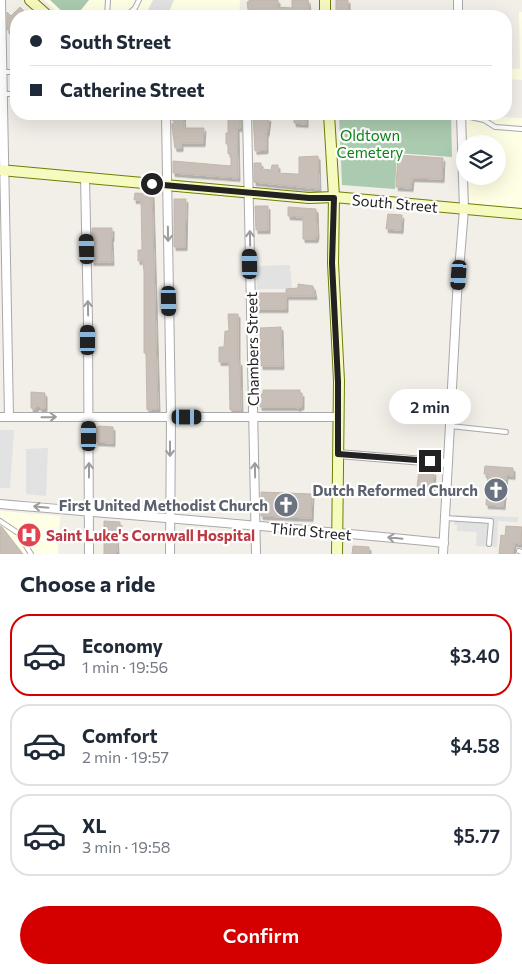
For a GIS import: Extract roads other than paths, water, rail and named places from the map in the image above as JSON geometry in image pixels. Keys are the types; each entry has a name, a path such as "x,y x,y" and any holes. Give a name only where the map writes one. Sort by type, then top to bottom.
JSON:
{"street":[{"path":"0,0 2,170 9,417"},
{"path":"30,0 41,10"},
{"path":"166,120 171,417 170,554"},
{"name":"Chambers Street","path":"247,120 256,554"},
{"path":"329,120 334,198 332,263 338,382 337,554"},
{"path":"443,554 457,295 464,209 461,120"},
{"name":"South Street","path":"2,170 309,198 334,198 522,214"},
{"path":"85,177 89,554"},
{"path":"0,417 338,417"},
{"path":"338,454 448,463"},
{"name":"Third Street","path":"0,504 170,520 338,532 444,543"}],"lane":[{"path":"2,72 10,72"},
{"path":"2,94 10,94"},
{"path":"484,120 496,127 522,129"},
{"path":"450,426 506,432"},
{"path":"445,518 491,521 489,544"},
{"path":"0,521 18,533 31,554"}],"place":[{"name":"Dutch Reformed Church","path":"496,490"},
{"name":"First United Methodist Church","path":"286,505"},
{"name":"Saint Luke's Cornwall Hospital","path":"29,535"}],"park label":[{"name":"Oldtown Cemetery","path":"370,144"}]}
